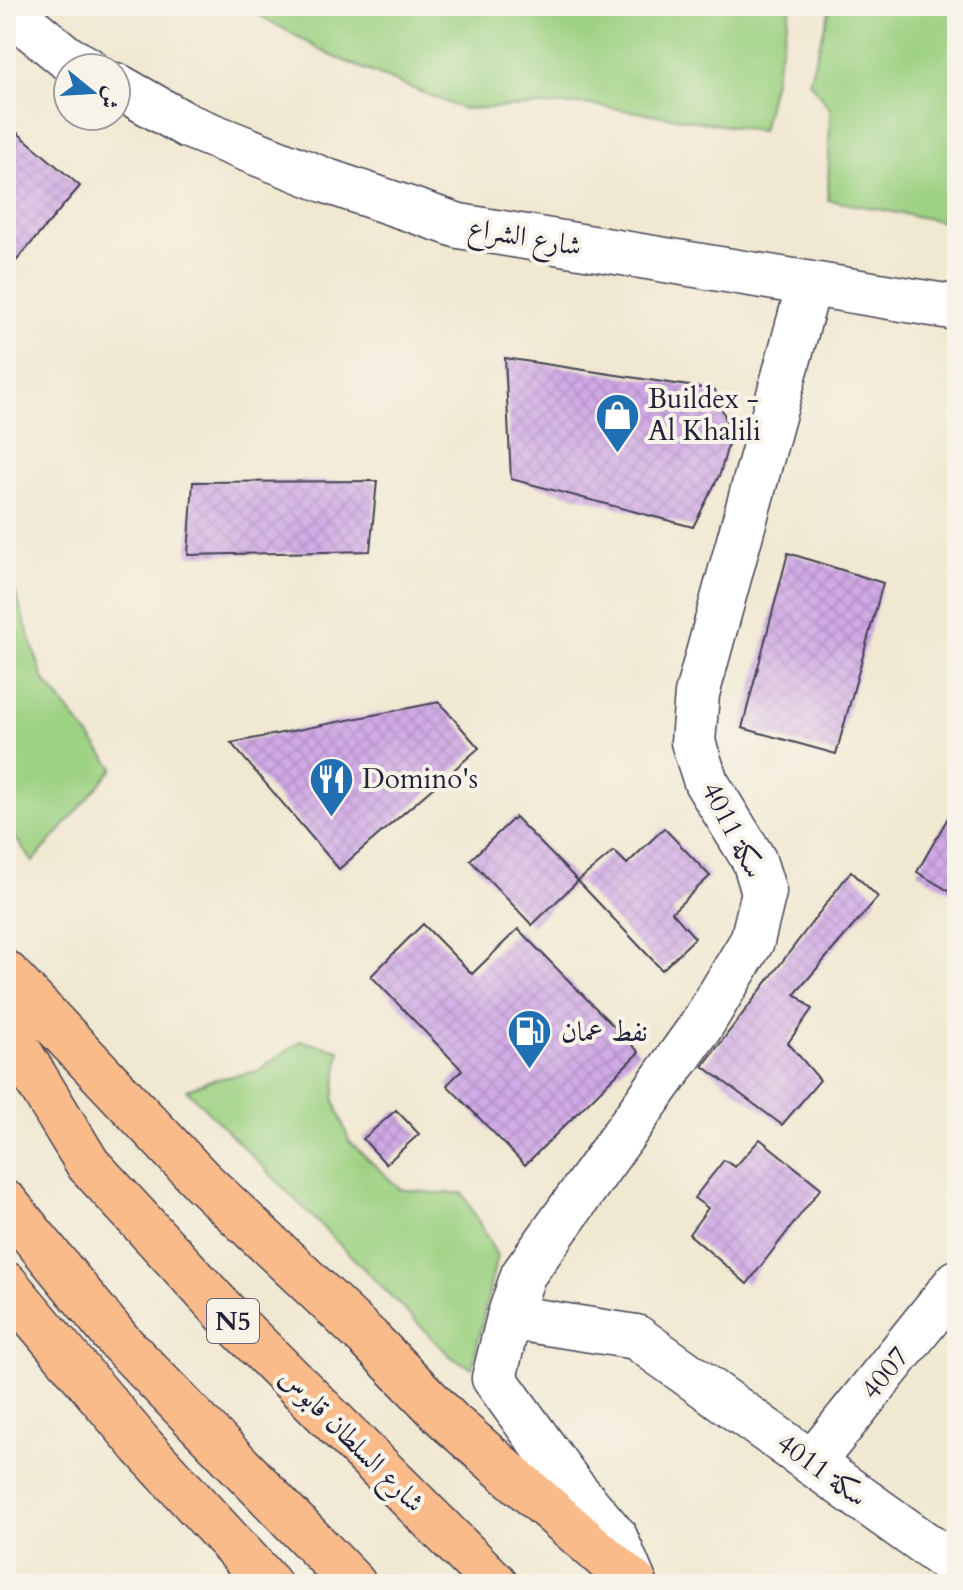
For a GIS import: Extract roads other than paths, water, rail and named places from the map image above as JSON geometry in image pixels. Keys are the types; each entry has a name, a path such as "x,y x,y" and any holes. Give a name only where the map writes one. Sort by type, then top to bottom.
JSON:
{"highway":[{"path":"6,973 201,1180 369,1339 451,1423 635,1584"},
{"name":"شارع السلطان قابوس","path":"6,1029 88,1164 231,1319 496,1584"},
{"path":"6,1203 119,1341 354,1584"},
{"path":"6,1284 142,1446 269,1584"}],"street":[{"path":"6,8 60,52"},
{"name":"شارع الشراع","path":"132,94 188,126 327,181 459,226 957,308"},
{"name":"سكة 4011","path":"635,1584 615,1537 571,1485 494,1378 523,1275 701,1026 752,941 764,892 754,860 706,782 693,742 697,694 809,285"},
{"name":"4007","path":"812,1463 957,1282"},
{"name":"سكة 4011","path":"509,1317 636,1337 957,1567"}],"place":[{"name":"Buildex - Al Khalili","path":"617,454"},
{"name":"Domino's","path":"331,818"},
{"name":"نفط عمان","path":"530,1071"}]}
